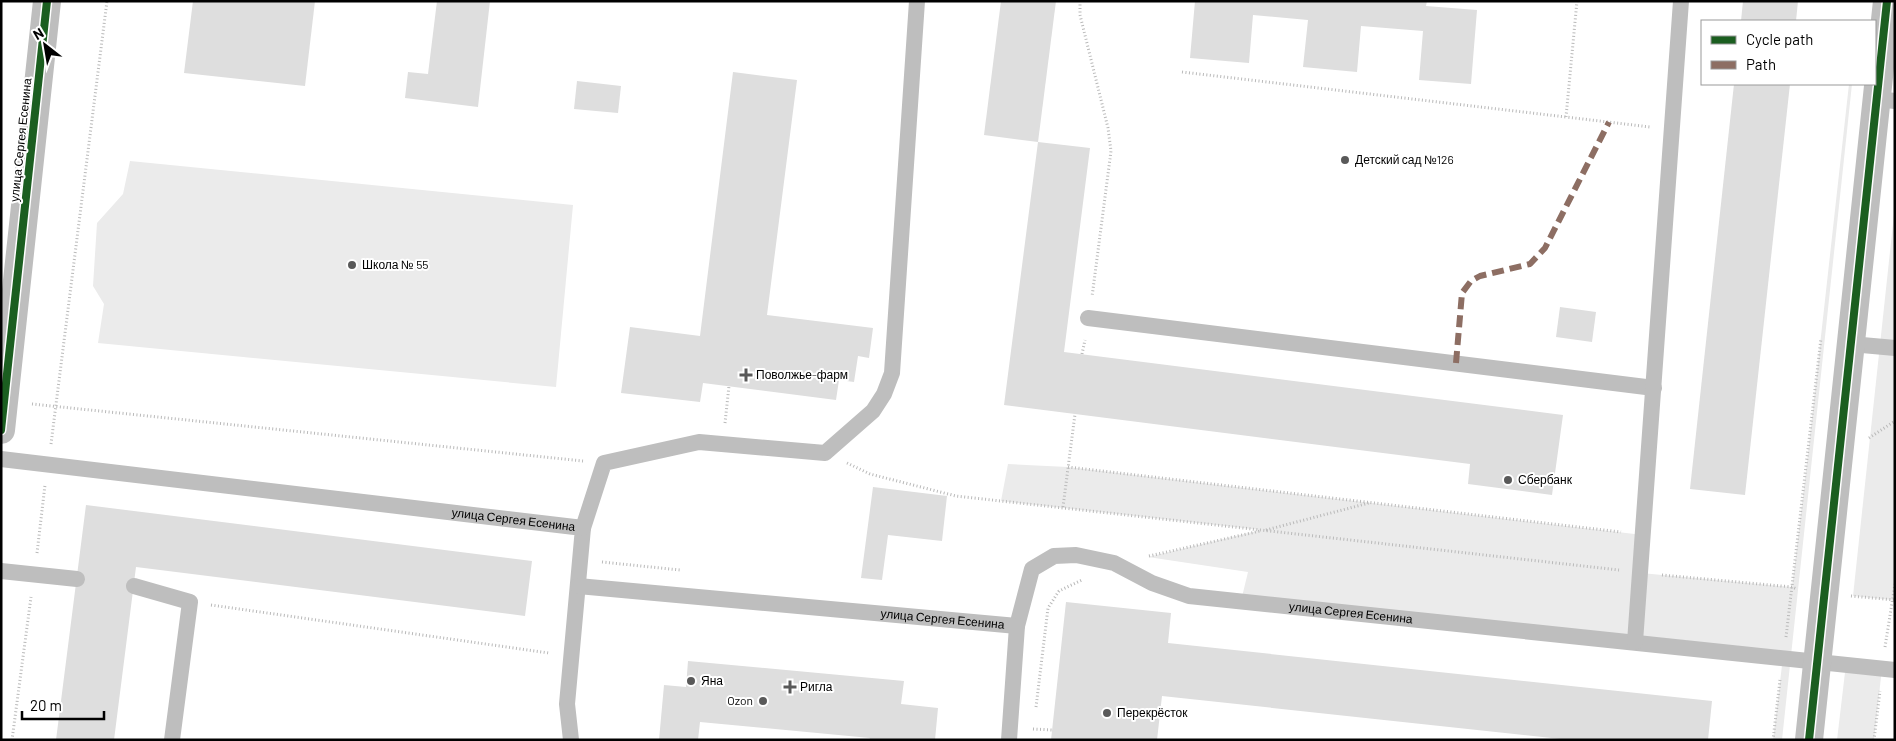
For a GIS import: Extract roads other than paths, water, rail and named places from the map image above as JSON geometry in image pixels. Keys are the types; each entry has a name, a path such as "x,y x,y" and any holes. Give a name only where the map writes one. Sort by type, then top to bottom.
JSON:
{"street":[{"name":"улица Сергея Есенина","path":"1,430 47,1"},
{"path":"1808,740 1851,344 1886,100 1888,1"}],"lane":[{"path":"583,528 604,463 699,442 826,452 873,411 884,394 892,373 917,1"},
{"path":"1635,642 1681,1"},
{"path":"1088,318 1654,388"},
{"path":"1851,344 1895,348"},
{"name":"улица Сергея Есенина","path":"1,459 583,528 578,586 1017,626 1032,569 1054,556 1076,555 1116,564 1152,583 1189,596 1817,660 1895,670"},
{"path":"1,571 77,579"},
{"path":"134,586 190,602 172,740"},
{"path":"571,740 568,704 578,586"},
{"path":"1009,740 1017,626"}],"place":[{"name":"Детский сад №126","path":"1345,160"},
{"name":"Школа № 55","path":"352,265"},
{"name":"Поволжье-фарм","path":"746,375"},
{"name":"Сбербанк","path":"1508,480"},
{"name":"Яна","path":"691,681"},
{"name":"Ригла","path":"790,687"},
{"name":"Ozon","path":"763,701"},
{"name":"Перекрёсток","path":"1107,713"}]}
